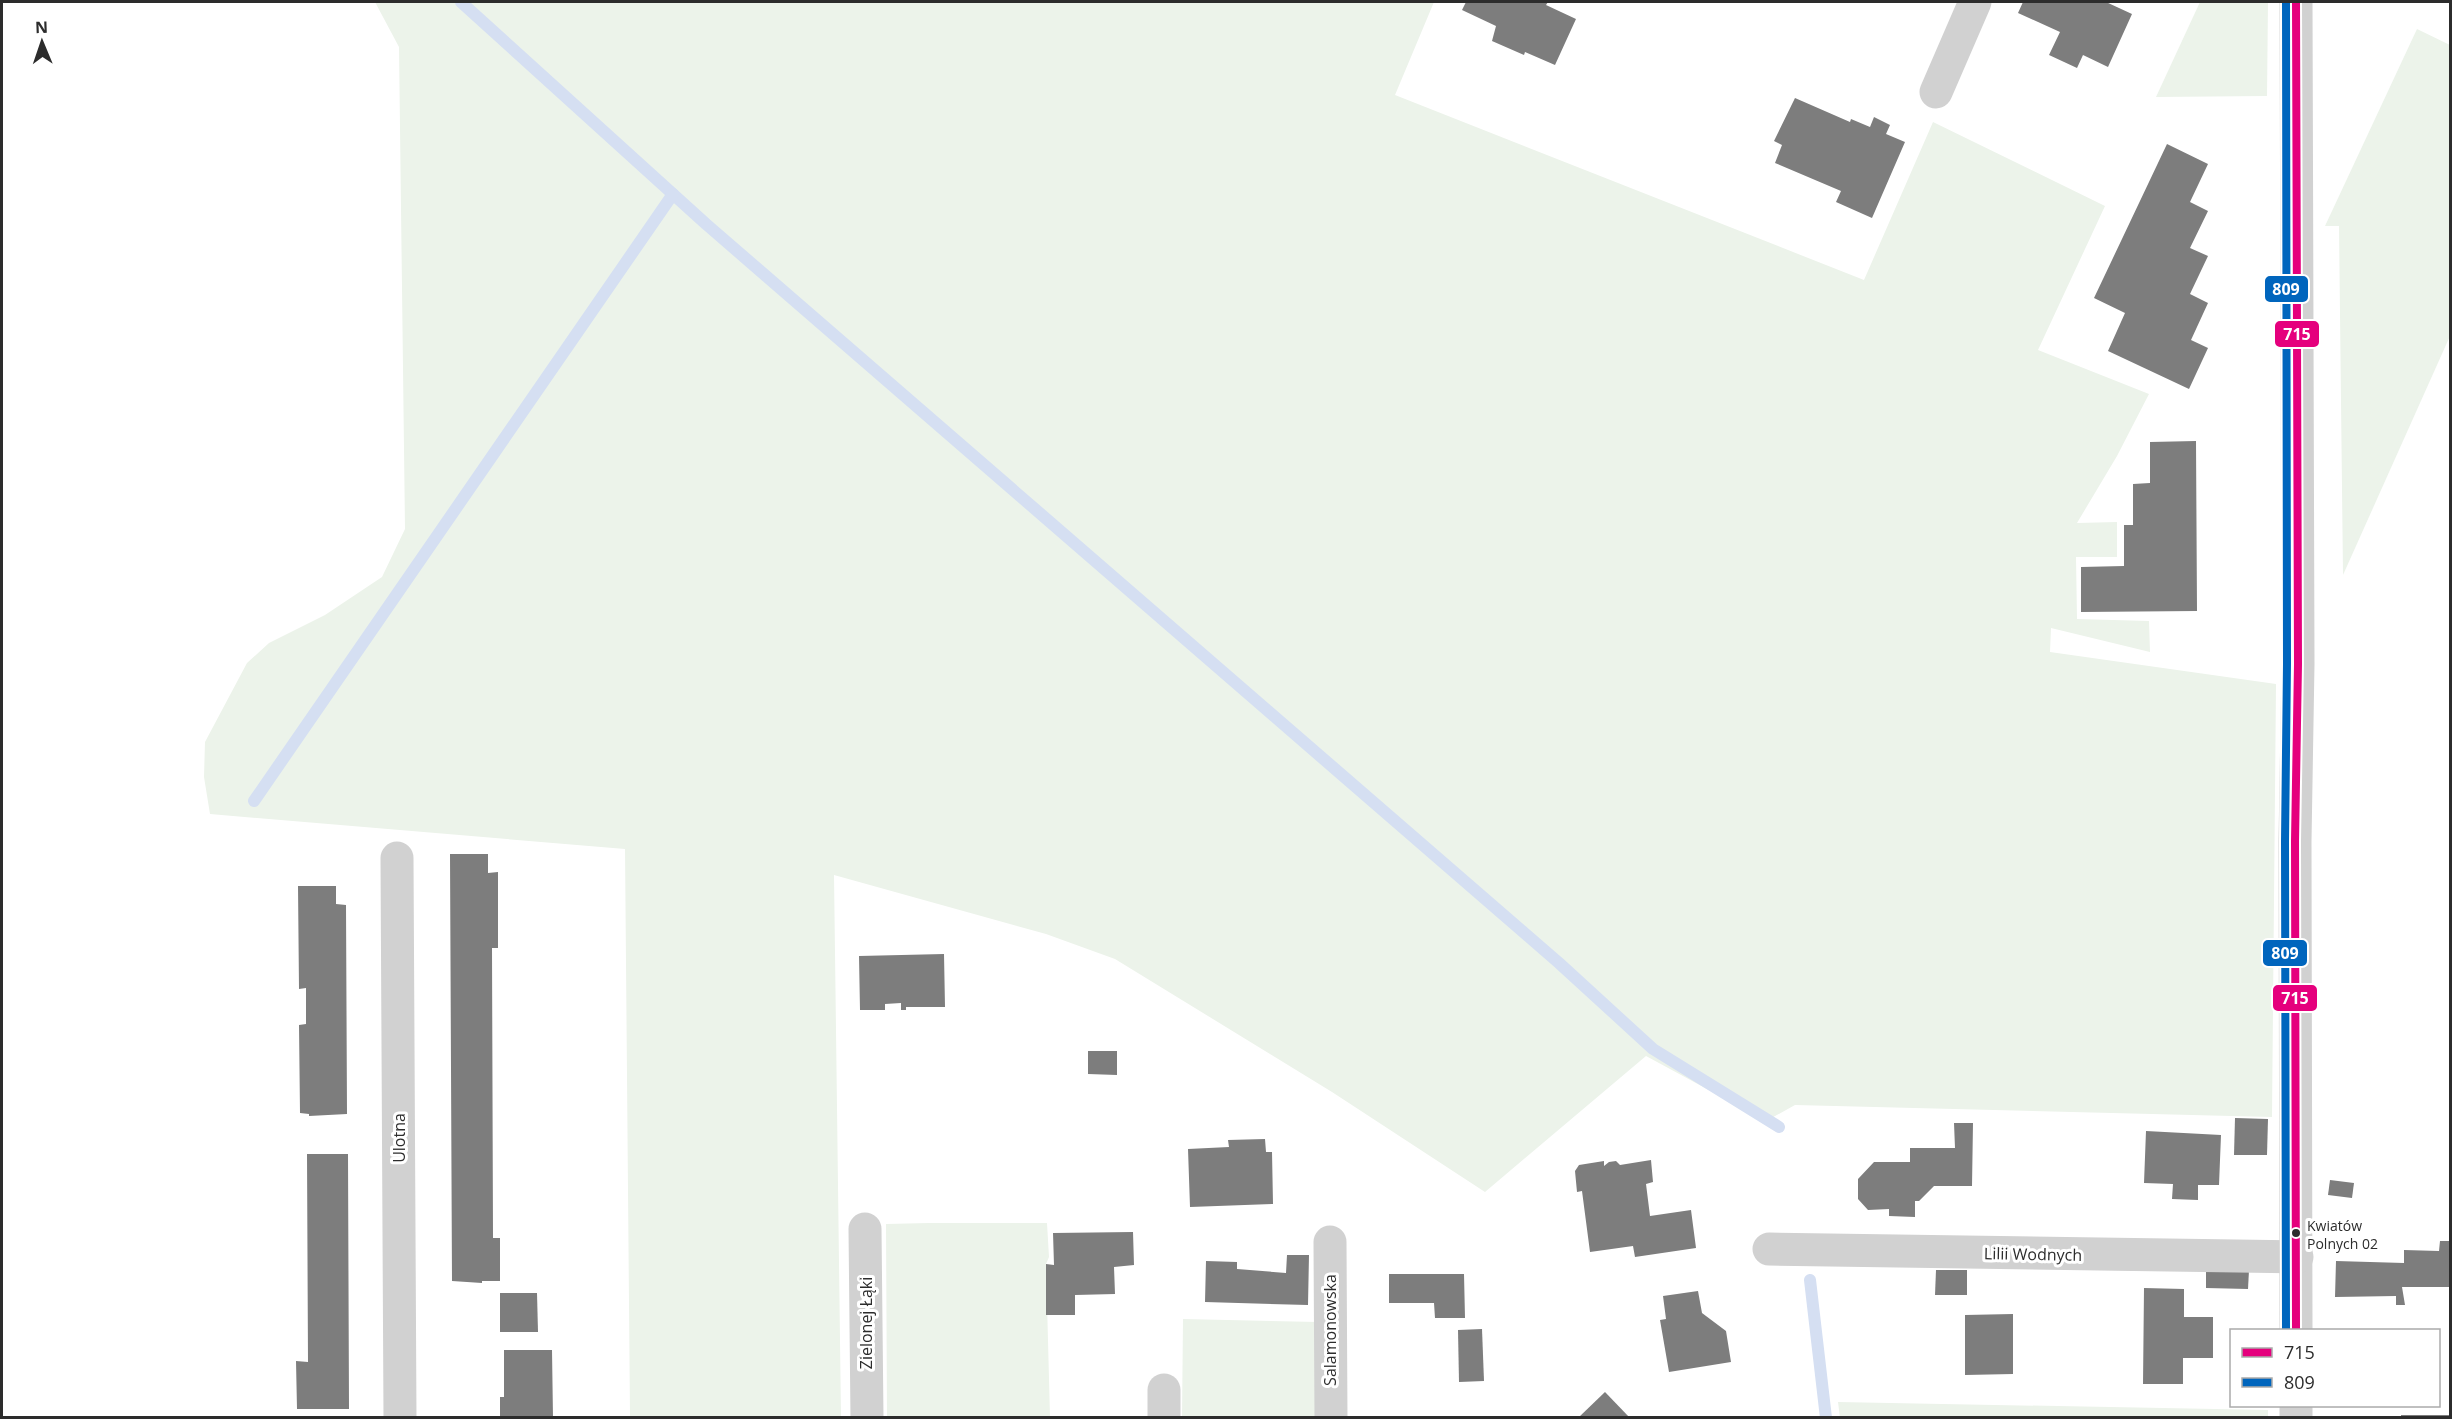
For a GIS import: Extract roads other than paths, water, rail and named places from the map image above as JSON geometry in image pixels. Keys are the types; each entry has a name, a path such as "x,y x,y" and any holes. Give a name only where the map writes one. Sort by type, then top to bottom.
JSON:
{"street":[{"path":"1936,92 1975,2"},
{"path":"2296,2 2296,1329"},
{"name":"Ulotna","path":"397,858 400,1418"},
{"name":"Zielonej Łąki","path":"865,1229 867,1418"},
{"name":"Salamonowska","path":"1330,1242 1331,1418"},
{"name":"Lilii Wodnych","path":"1769,1249 2297,1257"}],"waterway":[{"path":"461,2 706,224 1559,963 1653,1049 1779,1127"},
{"path":"254,801 673,194"},
{"path":"1810,1280 1826,1418"}],"place":[{"name":"Kwiatów Polnych 02","path":"2296,1233"}]}
